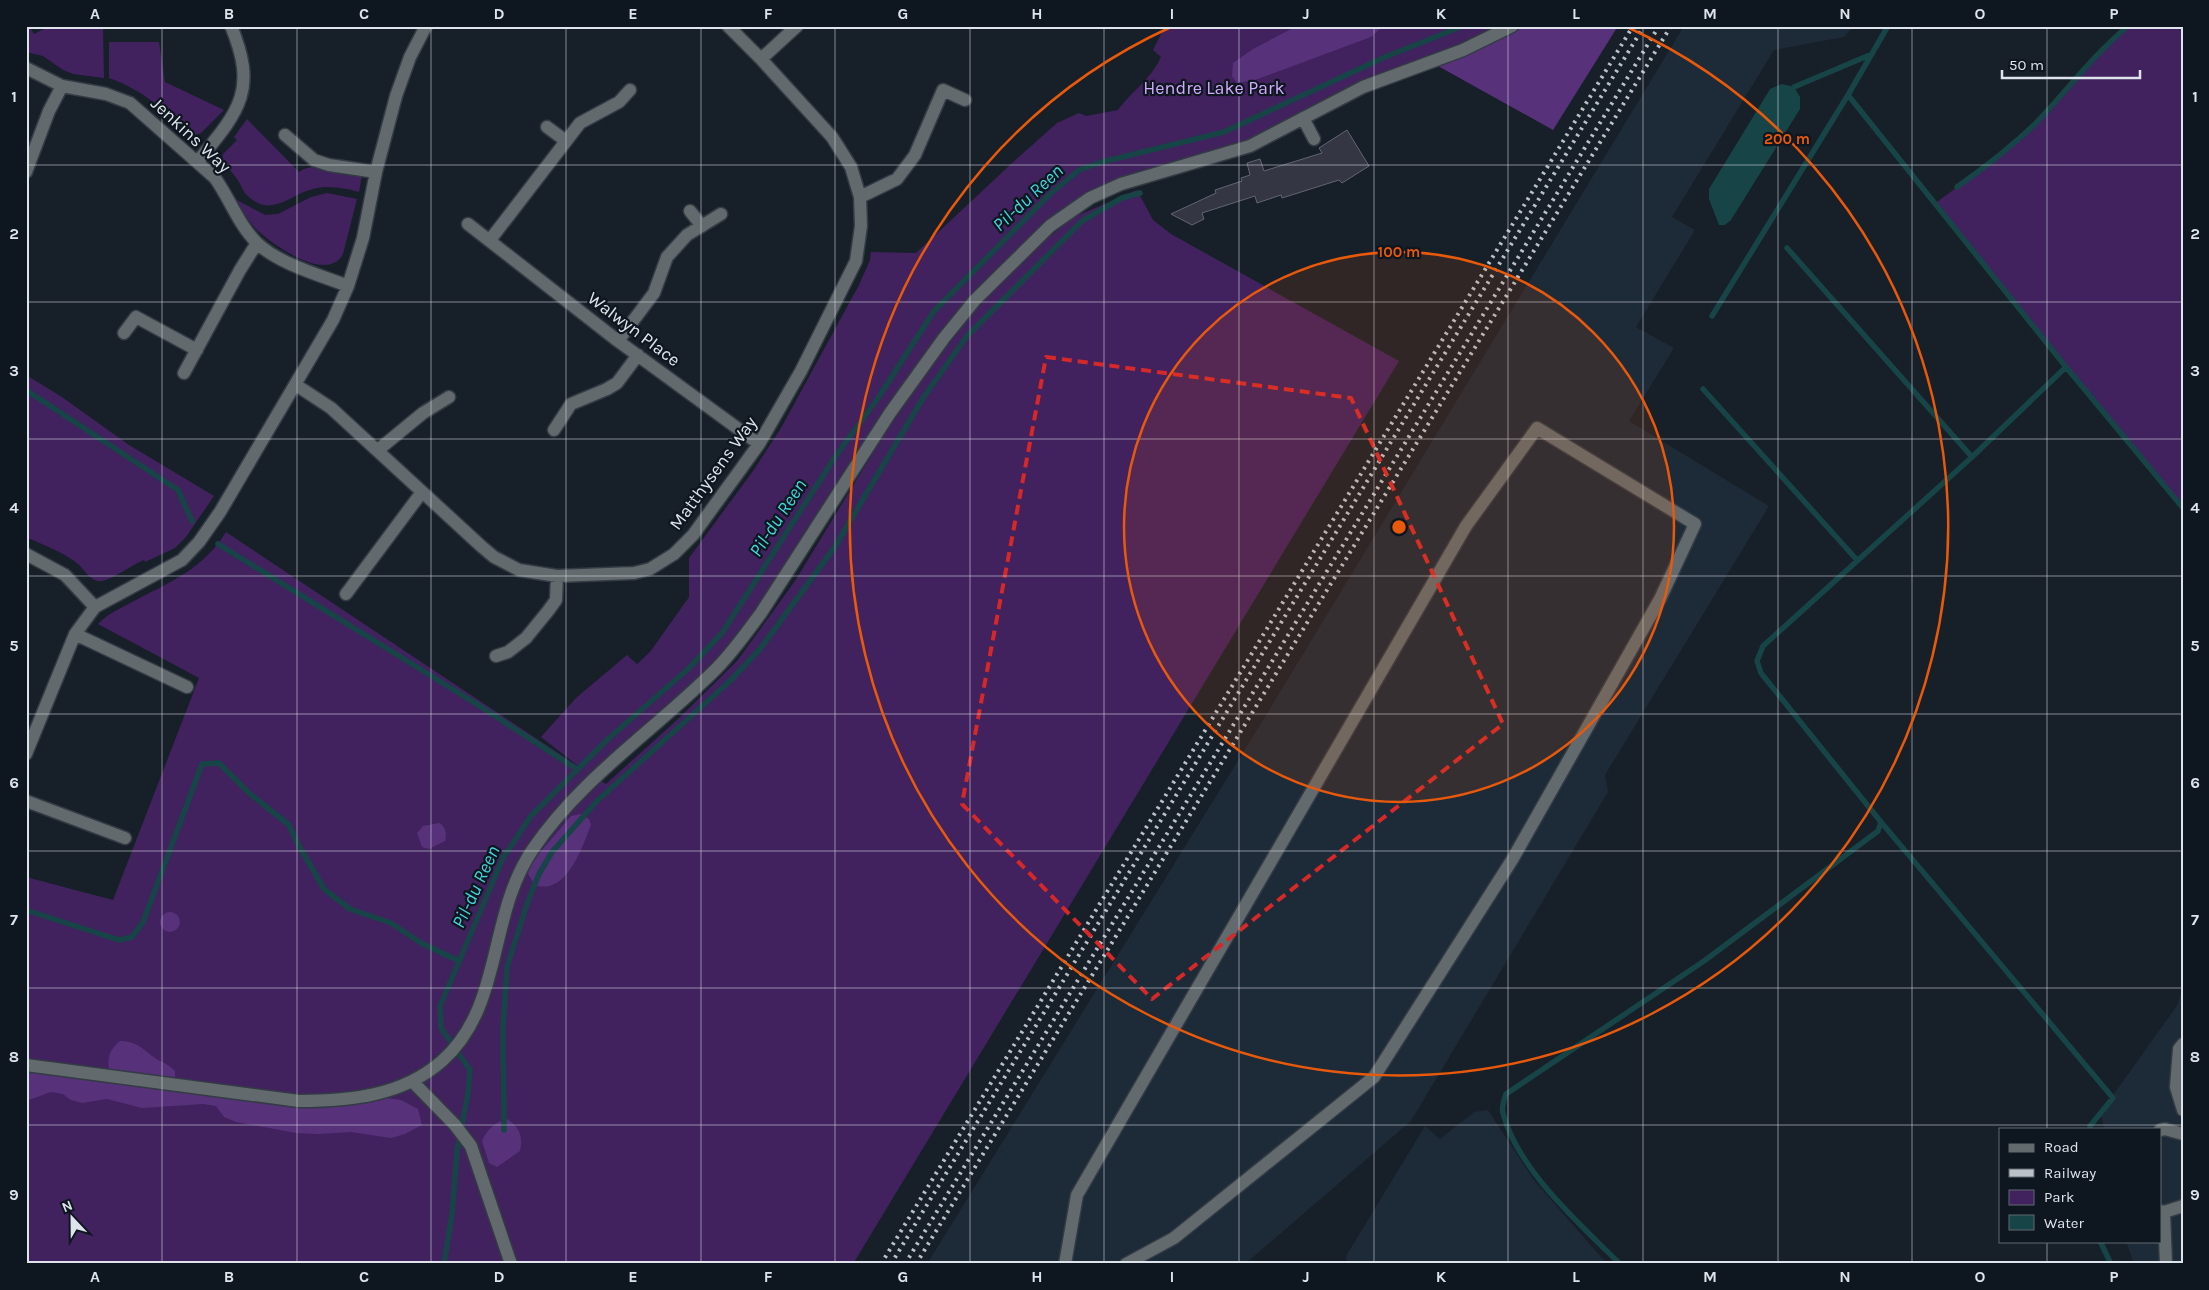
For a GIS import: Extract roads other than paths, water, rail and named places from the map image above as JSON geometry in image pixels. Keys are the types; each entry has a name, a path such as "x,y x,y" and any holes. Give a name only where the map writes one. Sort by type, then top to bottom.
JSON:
{"street":[{"path":"198,161 229,124 242,96 245,82 244,62 232,26"},
{"path":"26,754 75,634 94,607 182,560 199,542 220,512 333,320 348,286 363,238 376,172 402,81 410,57 426,26"},
{"name":"Matthysens Way","path":"296,385 331,408 494,557 506,565 518,570 557,576 634,573 665,561 693,536 759,444 801,371 856,260 861,226 860,197 851,167 832,137 761,58 728,26"},
{"path":"761,58 797,26"},
{"path":"26,1065 299,1101 361,1098 413,1082 441,1062 463,1040 474,1021 485,994 506,906 532,850 552,824 583,791 717,668 739,643 761,613 890,413 944,338 975,300 1050,226 1090,198 1121,184 1250,146 1363,87 1449,56 1512,26"},
{"name":"Jenkins Way","path":"26,68 62,86 106,94 130,103 215,178 224,190 231,207 258,243 281,259 348,286"},
{"path":"26,172 46,120 62,86"},
{"path":"490,240 580,123 618,102 630,90"},
{"path":"860,197 896,179 915,155 943,90 966,100"},
{"path":"1303,118 1314,139"},
{"path":"547,127 566,142"},
{"path":"285,135 314,160 329,165 376,172"},
{"path":"690,211 702,226"},
{"path":"618,341 654,293 667,257 687,235 721,214"},
{"name":"Walwyn Place","path":"468,224 618,341 759,444"},
{"path":"184,373 240,270 258,243"},
{"path":"124,333 136,317 197,350"},
{"path":"554,430 571,404 617,383 638,355"},
{"path":"378,450 423,413 449,397"},
{"path":"1065,1264 1077,1195 1466,526 1537,428 1696,524 1660,600 1512,860 1374,1077 1174,1238 1126,1264"},
{"path":"346,594 422,492"},
{"path":"26,554 65,575 94,607"},
{"path":"496,656 508,652 526,638 548,611 556,600 557,576"},
{"path":"75,634 187,686"},
{"path":"26,801 125,838"},
{"path":"2183,1044 2179,1049 2176,1087 2183,1110"},
{"path":"413,1082 455,1125 471,1146 511,1264"},
{"path":"2162,1130 2183,1134"},
{"path":"2166,1264 2162,1211 2183,1206"}],"water":[{"path":"1782,84 1794,87 1800,97 1800,109 1731,220 1725,225 1719,225 1709,199 1709,189 1770,89"}],"waterway":[{"name":"Pil-du Reen","path":"444,1264 452,1214 457,1151 468,1093 470,1070 441,1028 440,1006 503,858 531,816 608,739 689,668 722,633 835,457 878,398 934,311 1049,195 1079,170 1102,162 1224,132 1385,57 1463,26"},
{"path":"1712,316 1848,95 1888,26"},
{"path":"1957,187 1997,157 2035,124 2091,61 2128,26"},
{"path":"1794,87 1872,54"},
{"path":"1848,95 2066,367 2183,508"},
{"path":"504,1130 503,1027 507,967 528,901 539,874 552,852 597,801 731,680 760,649 834,548 923,398 967,336 1082,221 1122,198 1140,193"},
{"path":"1787,248 1972,457"},
{"path":"1620,1264 1569,1213 1536,1175 1522,1155 1510,1134 1502,1111 1506,1094 1704,961 1878,831 1881,822 1761,673 1757,661 1763,646 1972,457 2066,367"},
{"path":"1703,389 1857,560"},
{"path":"26,390 178,490 192,521"},
{"path":"218,544 475,703 578,770"},
{"path":"26,910 119,940 132,937 143,922 202,764 219,763 249,793 289,825 324,889 350,909 391,923 421,943 459,961"},
{"path":"1881,822 2113,1098 2090,1126"},
{"path":"2100,1242 2111,1264"}],"railway":[{"path":"881,1264 1633,26"},
{"path":"891,1264 1644,26"},
{"path":"905,1264 1659,26"},
{"path":"916,1264 1671,26"}],"park label":[{"name":"Hendre Lake Park","path":"1214,88"}]}
